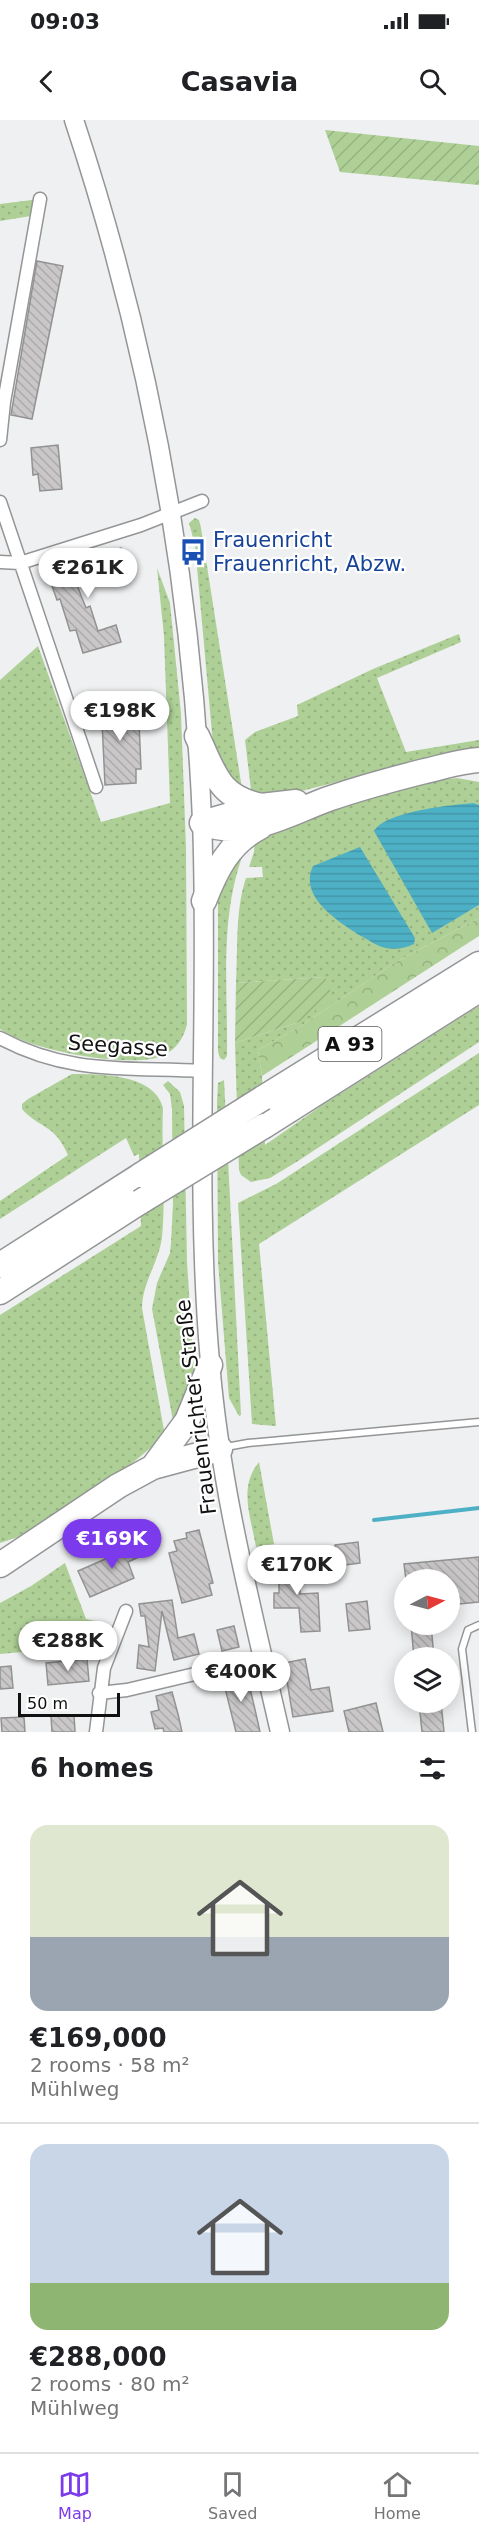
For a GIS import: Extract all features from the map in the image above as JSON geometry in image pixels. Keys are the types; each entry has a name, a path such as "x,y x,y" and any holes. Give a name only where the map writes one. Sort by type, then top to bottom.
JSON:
{"highway":[{"path":"197,736 227,792 264,814"},
{"path":"202,823 227,830 241,829 264,814 327,799 461,761 479,759"},
{"path":"434,769 479,777"},
{"path":"204,901 217,869 236,843 264,814"},
{"path":"436,990 479,956"},
{"name":"A 93","path":"0,1265 479,964"},
{"name":"A 93","path":"0,1294 140,1202 479,990"},
{"path":"153,1467 187,1421 210,1365"},
{"path":"0,1565 25,1546 118,1486 153,1467 220,1449"},
{"path":"0,1552 25,1546"}],"main road":[{"name":"Frauenrichter Straße","path":"74,120 119,272 152,414 171,513 192,661 202,823 204,901 201,1170 210,1365 220,1449 235,1536 280,1732"}],"street":[{"path":"0,440 4,402 40,199"},
{"path":"0,562 20,564 202,501"},
{"path":"0,502 96,787"},
{"name":"Seegasse","path":"0,1038 40,1056 65,1064 100,1068 202,1071"},
{"path":"96,1732 99,1692 104,1668 126,1611"},
{"path":"99,1692 127,1690 263,1658"}],"lane":[{"path":"220,1449 248,1443 479,1422"},
{"path":"472,1732 462,1649 468,1630 479,1625"}],"green space":[{"path":"325,130 479,146 479,185 340,172"},
{"path":"40,199 37,215 0,221 0,204"},
{"path":"195,518 199,520 201,528 243,795 234,790 213,744 195,545 189,523"},
{"path":"157,568 170,603 181,714 186,848 187,1024 179,1043 162,1056 147,1059 104,1059 33,1044 0,1029 0,680 38,646 101,822 170,803 164,636"},
{"path":"459,634 461,642 377,678 406,752 479,740 479,754 427,759 282,796 252,798 245,740 255,732 298,716 297,705 373,669"},
{"path":"457,778 479,782 479,805 474,803 432,932 479,905 479,918 394,963 301,1026 258,1050 262,1076 265,1145 324,1104 479,1006 479,1042 298,1161 270,1178 251,1182 241,1175 239,1170 235,1043 299,1022 325,977 236,983 242,891 246,878 263,877 262,867 249,867 254,852 255,837 308,815 427,782"},
{"path":"244,852 236,876 228,927 226,952 227,1056 224,1060 220,1058 218,1052 218,896 225,873"},
{"path":"479,918 479,936 262,1076 258,1050 301,1026 394,963"},
{"path":"325,977 333,998 299,1022 235,1043 236,983"},
{"path":"479,1053 479,1105 259,1244 276,1426 252,1424 238,1203 276,1184"},
{"path":"72,1074 111,1076 138,1082 158,1097 163,1108 162,1237 145,1290 142,1308 165,1436 119,1474 24,1535 0,1543 0,1315 141,1226 139,1154 134,1156 126,1138 0,1219 0,1201 68,1155 58,1137 29,1116 22,1109 22,1104"},
{"path":"224,1080 241,1415 239,1416 229,1398 218,1262 217,1103 218,1083"},
{"path":"168,1081 180,1092 184,1106 187,1262 194,1371 187,1402 174,1426 152,1309 157,1283 170,1253 171,1243 172,1109 170,1094 163,1085"},
{"path":"259,1462 274,1544 256,1547 249,1514 248,1492 249,1482"},
{"path":"65,1563 86,1619 100,1622 98,1645 0,1654 0,1603"}],"water":[{"path":"474,803 479,805 479,905 432,933 374,831 381,824 405,814 436,807"},
{"path":"360,847 415,938 414,944 393,949 377,945 342,924 316,898 311,888 310,877 313,866"}],"building":[{"path":"37,261 63,266 32,419 11,415"},
{"path":"58,445 62,489 40,491 38,474 33,475 31,448"},
{"path":"121,548 129,571 103,581 99,570 75,580 86,608 90,606 98,631 116,625 121,642 83,653 76,630 70,631 60,599 57,600 48,575"},
{"path":"132,698 134,722 139,722 141,769 136,769 136,783 105,785 101,700"},
{"path":"199,1530 213,1583 209,1584 212,1595 182,1603 169,1553 177,1551 174,1541 187,1538 186,1533"},
{"path":"144,1539 150,1552 128,1562 134,1578 90,1597 78,1571 126,1550 125,1547"},
{"path":"358,1542 360,1563 337,1566 335,1545"},
{"path":"479,1557 479,1602 460,1604 460,1569 405,1569 404,1564"},
{"path":"279,1559 300,1559 300,1594 318,1593 320,1631 301,1632 299,1608 274,1608 274,1593 279,1593"},
{"path":"172,1600 178,1638 194,1634 199,1654 174,1660 162,1611 155,1671 137,1668 139,1645 149,1647 145,1616 141,1616 139,1604"},
{"path":"367,1601 370,1629 349,1631 346,1604"},
{"path":"234,1626 239,1647 222,1651 217,1630"},
{"path":"412,1635 432,1635 433,1647 413,1647"},
{"path":"87,1659 89,1681 48,1685 46,1663"},
{"path":"305,1659 311,1690 329,1687 333,1711 293,1717 284,1663"},
{"path":"11,1666 13,1688 0,1689 0,1667"},
{"path":"246,1671 260,1732 236,1732 222,1676"},
{"path":"172,1692 182,1732 164,1732 163,1728 155,1729 151,1712 159,1710 156,1696"},
{"path":"376,1703 383,1732 349,1732 344,1711"},
{"path":"420,1713 442,1713 444,1732 422,1732"},
{"path":"74,1715 75,1732 52,1732 51,1716"},
{"path":"24,1717 25,1732 2,1732 1,1718"}],"waterway":[{"path":"374,1520 479,1508"}],"place":[{"name":"Frauenricht Frauenricht, Abzw.","path":"193,552"}]}
